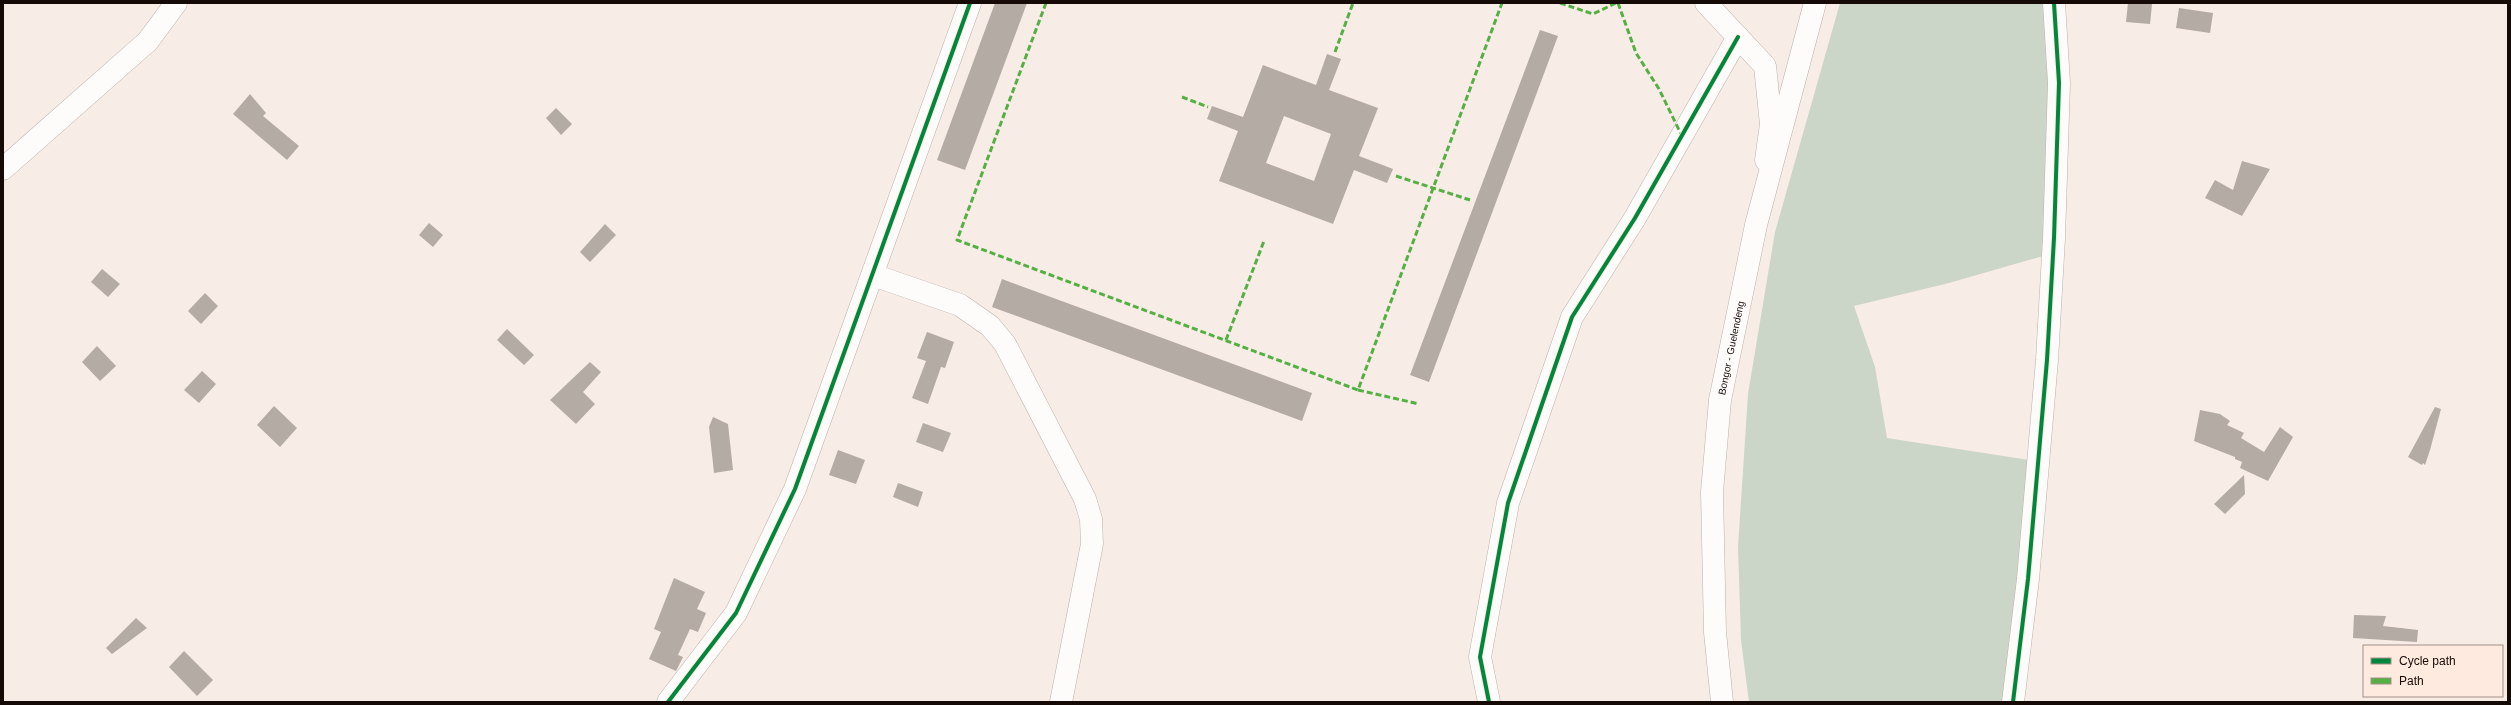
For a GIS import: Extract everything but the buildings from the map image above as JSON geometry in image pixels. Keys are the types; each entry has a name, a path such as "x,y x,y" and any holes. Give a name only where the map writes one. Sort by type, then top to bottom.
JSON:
{"main road":[{"path":"3,169 148,41 176,3"},
{"path":"668,702 739,606 795,489 970,3"},
{"path":"1706,3 1765,66 1771,124 1756,225"},
{"name":"Bongor - Guelendeng","path":"1722,702 1715,632 1712,492 1718,417 1756,225 1815,3"},
{"path":"2013,702 2030,564 2054,245 2059,83 2054,3"},
{"path":"1488,702 1480,657 1508,503 1572,317 1635,218 1738,37"},
{"path":"873,274 960,305 990,326 1005,344 1085,499 1091,519 1092,544 1061,702"}],"green space":[{"path":"1840,3 2048,3 2050,254 1949,283 1854,306 1875,367 1887,438 2035,461 2009,702 1749,702 1741,640 1738,547 1748,394 1775,232"}],"marked path":[{"path":"1046,3 957,240 1358,390 1502,3"},
{"path":"1335,52 1353,3"},
{"path":"1560,3 1593,14 1616,3"},
{"path":"1618,3 1636,53 1659,89 1682,136"},
{"path":"1182,97 1208,107"},
{"path":"1396,176 1470,200"},
{"path":"1226,340 1264,241"},
{"path":"1358,390 1419,404"}],"cycle path":[{"path":"668,702 736,613 795,489 970,3"},
{"path":"2013,702 2028,579 2047,360 2054,238 2059,83 2054,3"},
{"path":"1489,702 1480,657 1508,503 1572,317 1635,218 1738,37"}]}
